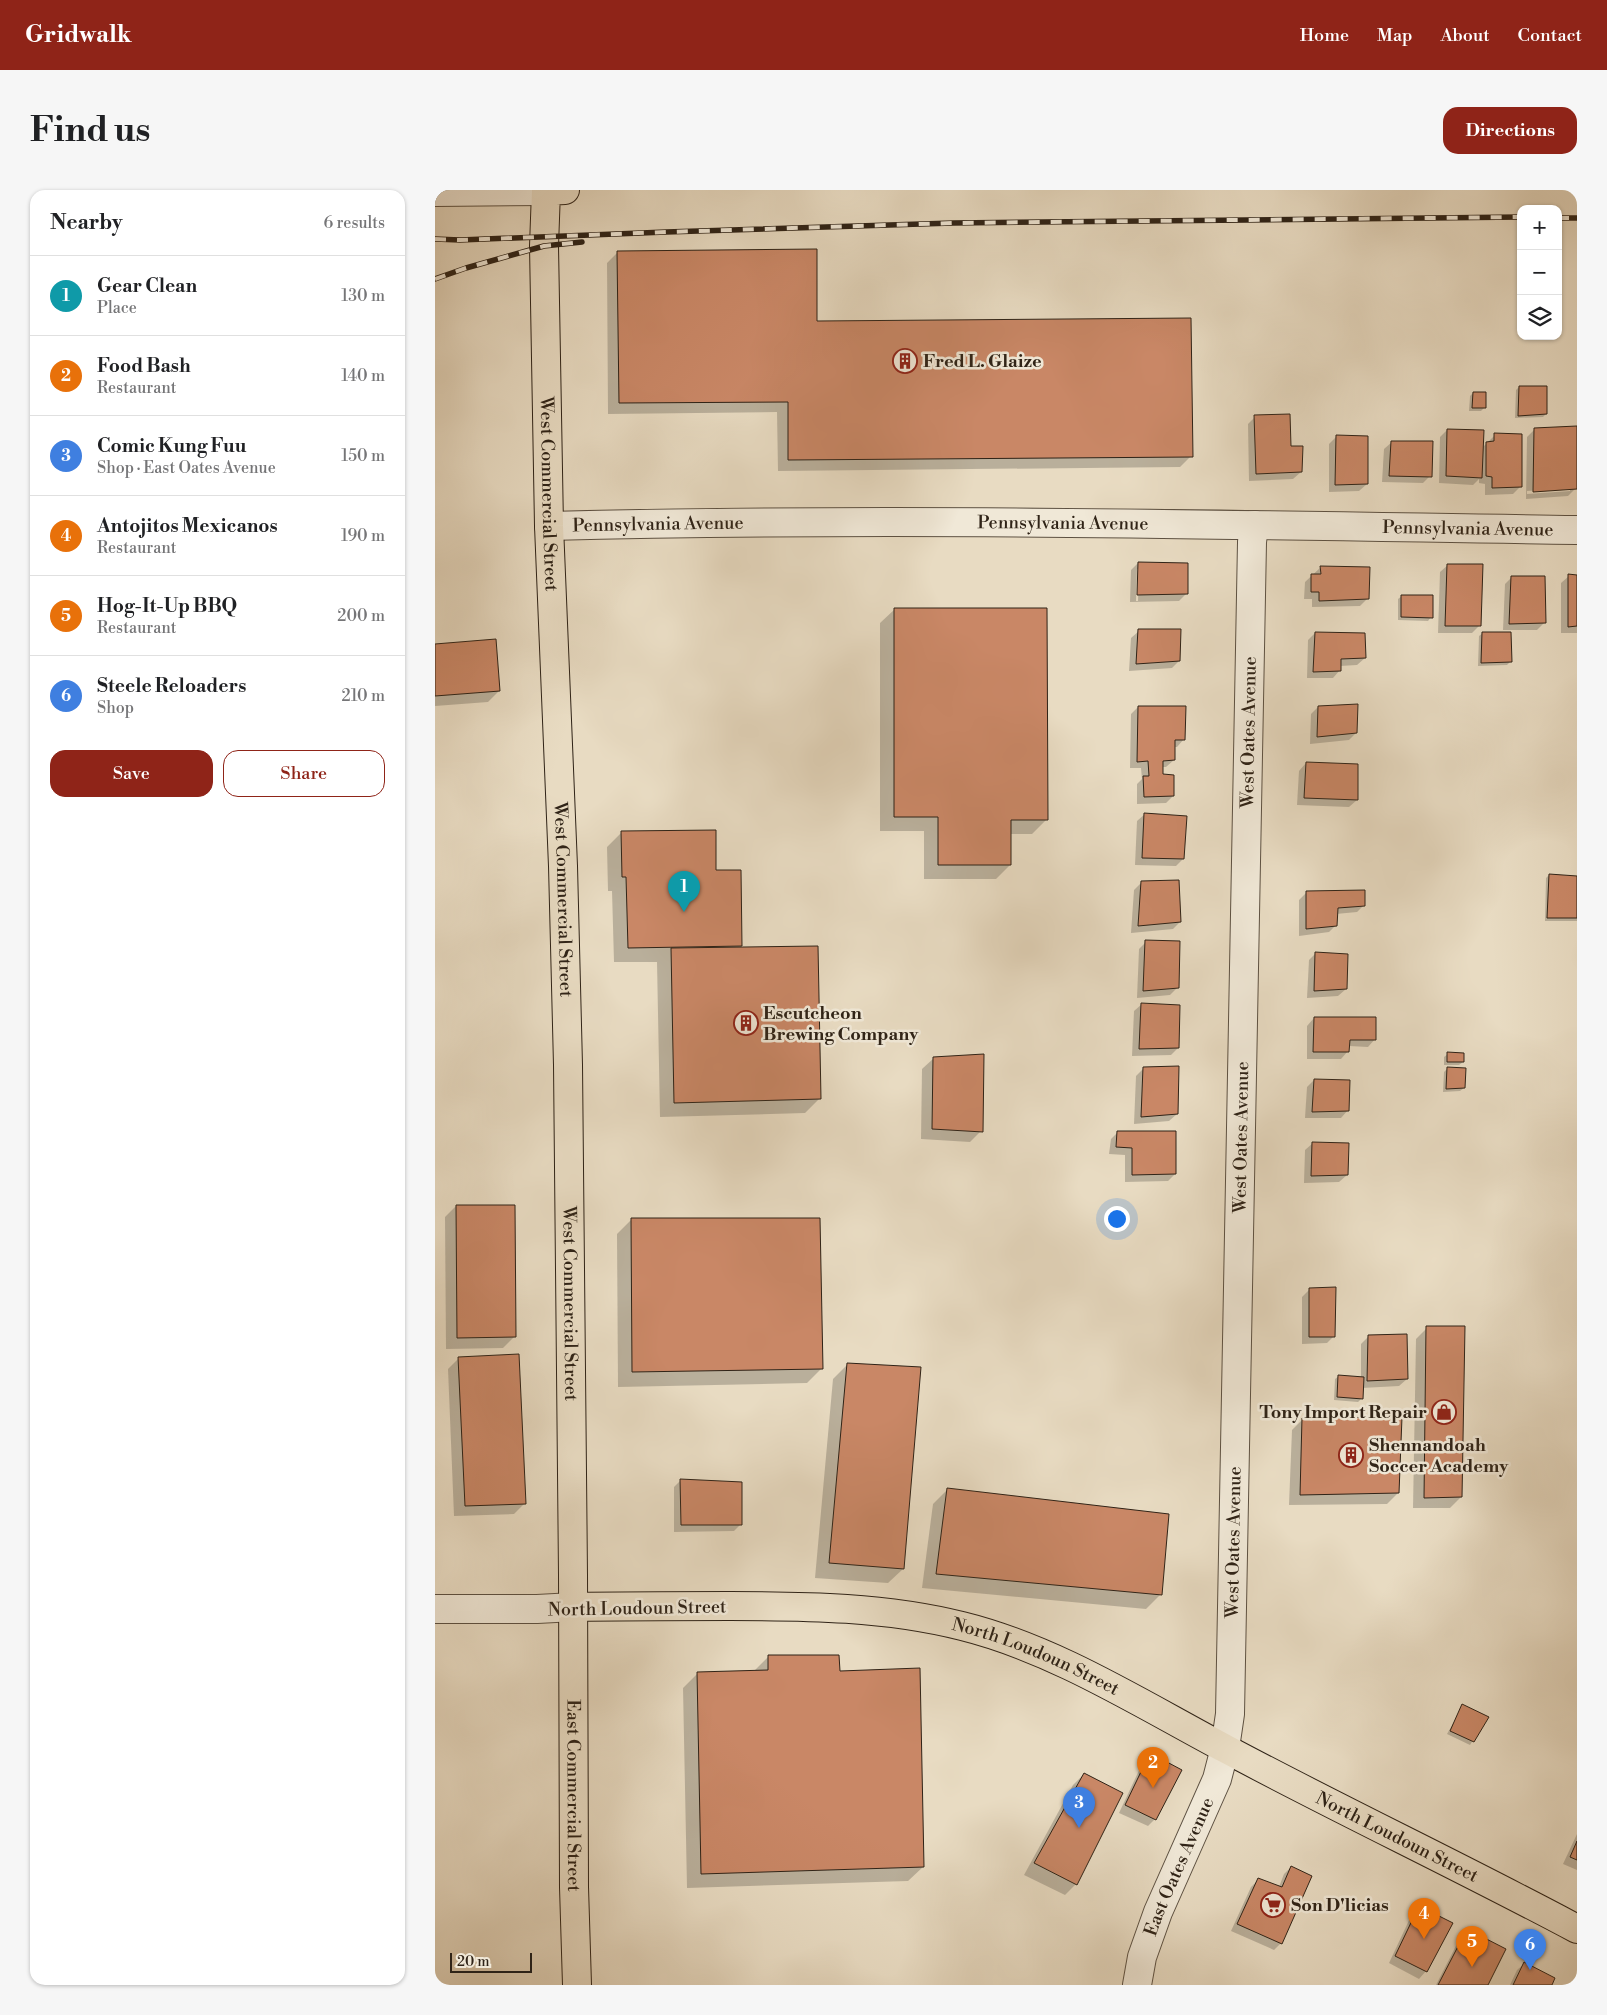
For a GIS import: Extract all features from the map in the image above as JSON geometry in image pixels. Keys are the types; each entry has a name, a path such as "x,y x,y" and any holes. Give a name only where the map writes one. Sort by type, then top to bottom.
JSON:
{"main road":[{"path":"546,191 565,190"},
{"name":"West Commercial Street","path":"546,191 544,246 549,526 564,906 574,1607"},
{"name":"North Loudoun Street","path":"574,1607 802,1606 854,1608 961,1626 1009,1640 1078,1670 1225,1748 1577,1928"},
{"name":"East Commercial Street","path":"574,1607 574,1887 577,1985"}],"street":[{"path":"435,192 546,191"},
{"name":"Pennsylvania Avenue","path":"549,526 677,522 1028,522 1577,530"},
{"name":"West Oates Avenue","path":"1225,1748 1230,1714 1254,525"},
{"name":"North Loudoun Street","path":"435,1609 574,1607"},
{"name":"East Oates Avenue","path":"1137,1985 1142,1956 1155,1921 1217,1779 1225,1748"}],"building":[{"name":"Fred L. Glaize","path":"817,249 817,321 1191,318 1193,457 788,460 788,402 619,403 617,251"},
{"path":"1519,386 1547,386 1547,414 1518,416"},
{"path":"1473,392 1486,392 1486,408 1472,408"},
{"path":"1290,414 1291,446 1303,446 1302,472 1256,474 1254,415"},
{"path":"1577,426 1577,489 1533,492 1534,428"},
{"path":"1447,429 1484,430 1482,478 1446,476"},
{"path":"1494,433 1522,434 1522,487 1492,488 1492,477 1486,476 1486,442 1494,441"},
{"path":"1336,435 1368,436 1368,484 1335,485"},
{"path":"1391,441 1433,441 1432,477 1389,476"},
{"path":"1138,562 1188,563 1188,594 1137,595"},
{"path":"1447,564 1483,564 1481,626 1445,626"},
{"path":"1320,566 1370,567 1369,599 1319,601 1319,592 1311,592 1311,574 1321,574"},
{"path":"1568,574 1577,575 1577,626 1568,627"},
{"path":"1511,576 1545,576 1546,623 1509,624"},
{"path":"1401,595 1433,595 1433,618 1401,617"},
{"path":"894,608 1047,608 1048,820 1011,820 1011,865 938,865 938,817 894,817"},
{"path":"1138,629 1181,629 1180,661 1136,664"},
{"path":"1315,632 1365,633 1366,658 1341,659 1341,671 1313,672"},
{"path":"1482,632 1511,632 1512,662 1481,663"},
{"path":"496,639 500,691 435,696 435,644"},
{"path":"1358,704 1357,733 1317,737 1318,706"},
{"path":"1138,706 1186,706 1185,740 1175,740 1175,760 1163,761 1163,774 1174,775 1174,796 1144,797 1143,776 1149,776 1148,761 1137,762"},
{"path":"1306,762 1358,764 1358,800 1304,798"},
{"path":"1144,813 1187,816 1184,859 1142,858"},
{"path":"716,830 716,870 741,870 742,946 628,948 626,877 622,877 621,831"},
{"path":"1549,874 1577,876 1577,918 1547,918"},
{"path":"1179,880 1181,922 1138,926 1141,881"},
{"path":"1365,890 1365,906 1338,908 1337,926 1306,929 1306,891"},
{"path":"1145,940 1180,941 1179,988 1143,991"},
{"name":"Escutcheon Brewing Company","path":"818,946 821,1099 674,1103 671,948"},
{"path":"1315,952 1348,954 1347,989 1314,991"},
{"path":"1141,1003 1180,1005 1179,1048 1139,1049"},
{"path":"1314,1017 1376,1017 1376,1040 1350,1040 1349,1052 1313,1052"},
{"path":"1447,1052 1464,1053 1464,1062 1447,1062"},
{"path":"984,1054 983,1132 932,1129 933,1057"},
{"path":"1179,1066 1178,1114 1141,1117 1143,1067"},
{"path":"1447,1067 1466,1068 1465,1088 1446,1089"},
{"path":"1314,1079 1350,1080 1349,1111 1312,1112"},
{"path":"1117,1131 1176,1131 1176,1174 1132,1175 1132,1148 1116,1147"},
{"path":"1312,1142 1349,1143 1348,1175 1311,1176"},
{"path":"456,1205 515,1205 516,1337 457,1338"},
{"path":"631,1218 820,1218 823,1369 632,1372"},
{"path":"1336,1287 1335,1337 1309,1337 1309,1288"},
{"name":"Tony Import Repair","path":"1426,1326 1465,1326 1462,1497 1424,1498"},
{"path":"1407,1334 1408,1379 1367,1381 1368,1335"},
{"path":"519,1354 526,1504 465,1506 458,1357"},
{"path":"847,1363 921,1367 904,1569 829,1563"},
{"path":"1338,1375 1364,1377 1363,1399 1337,1397"},
{"name":"Shennandoah Soccer Academy","path":"1402,1417 1399,1493 1300,1495 1302,1418"},
{"path":"680,1479 742,1482 742,1525 681,1525"},
{"path":"947,1488 1169,1514 1162,1595 936,1574"},
{"path":"768,1655 839,1655 840,1671 920,1668 924,1867 701,1874 697,1672 768,1670"},
{"path":"1462,1704 1489,1717 1474,1742 1450,1731"},
{"path":"1150,1753 1182,1770 1156,1820 1125,1805"},
{"path":"1084,1773 1123,1793 1077,1885 1034,1863"},
{"path":"1577,1841 1577,1860 1570,1857"},
{"name":"Son D'licias","path":"1291,1866 1312,1876 1282,1944 1237,1924 1258,1878 1282,1887"},
{"path":"1419,1906 1453,1923 1427,1972 1395,1956"},
{"path":"1467,1929 1506,1949 1488,1985 1438,1985"},
{"path":"1524,1962 1555,1978 1552,1985 1513,1985"}],"railway":[{"path":"435,239 460,240 953,223 1517,217"},
{"path":"1562,218 1577,218"},
{"path":"435,279 466,268 544,246 582,242"}],"place":[{"name":"Fred L. Glaize","path":"905,361"},
{"name":"Gear Clean","path":"684,912"},
{"name":"Escutcheon Brewing Company","path":"746,1023"},
{"name":"Tony Import Repair","path":"1444,1412"},
{"name":"Shennandoah Soccer Academy","path":"1351,1455"},
{"name":"Food Bash","path":"1153,1788"},
{"name":"Comic Kung Fuu","path":"1079,1828"},
{"name":"Son D'licias","path":"1273,1905"},
{"name":"Antojitos Mexicanos","path":"1424,1939"},
{"name":"Hog-It-Up BBQ","path":"1472,1967"},
{"name":"Steele Reloaders","path":"1530,1970"}]}
